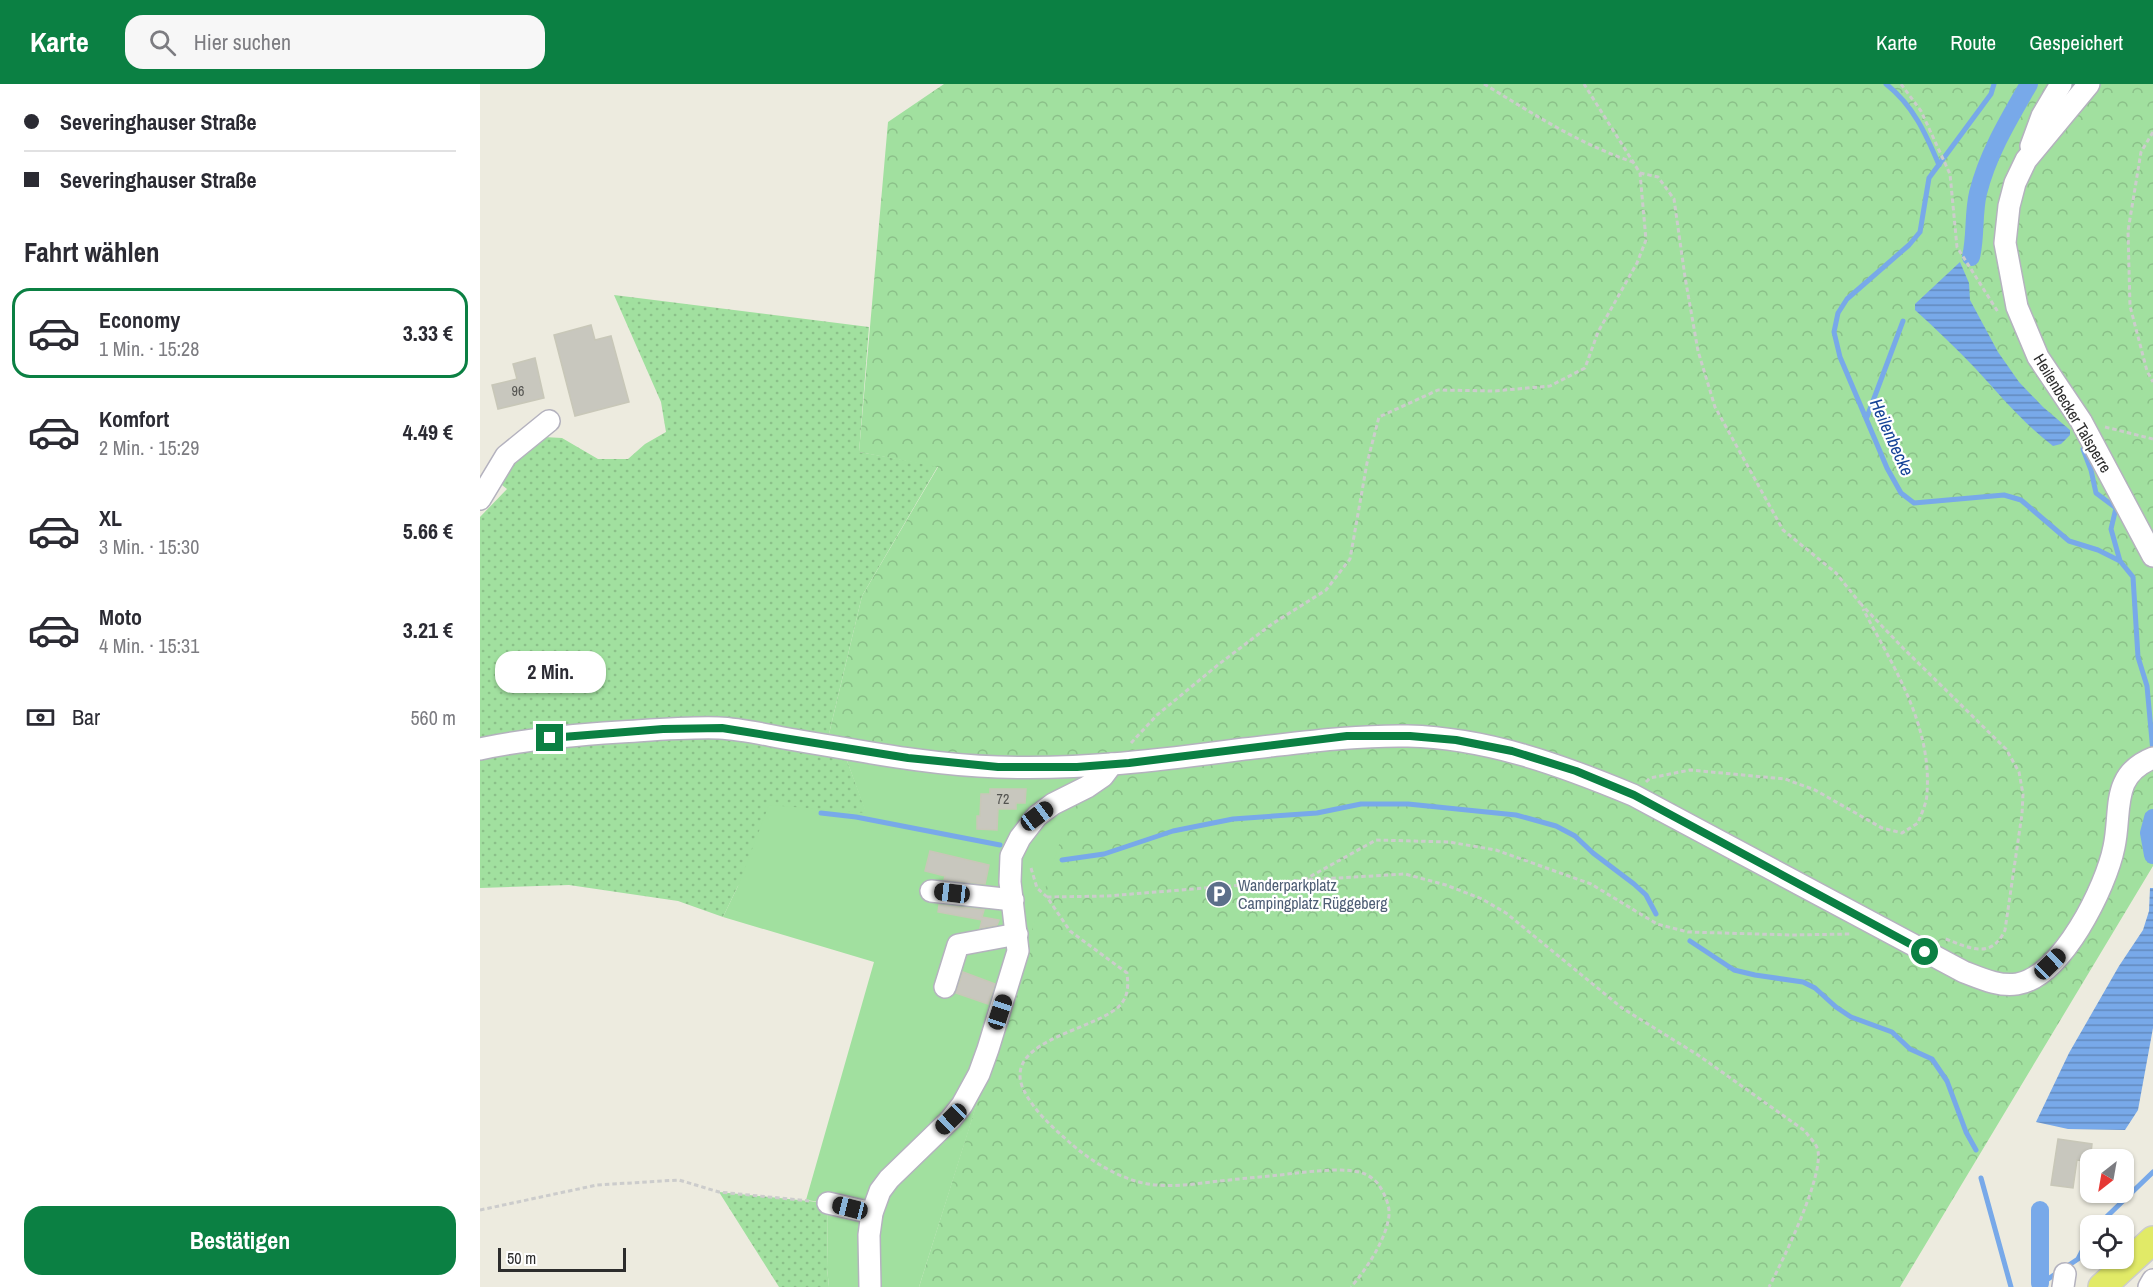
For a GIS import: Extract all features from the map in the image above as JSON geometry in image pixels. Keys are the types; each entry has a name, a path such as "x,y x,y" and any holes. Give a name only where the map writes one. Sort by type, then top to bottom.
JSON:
{"main road":[{"path":"2102,1287 2153,1240"}],"street":[{"name":"Heilenbecker Talsperre","path":"2061,84 2042,116 2015,183 2009,206 2005,243 2010,274 2017,307 2038,357 2080,421 2153,556"},
{"name":"Heilenbecker Talsperre","path":"2026,160 2089,84"},
{"path":"480,499 506,456 549,421"},
{"path":"480,750 527,740 663,729 722,728 908,758 998,767 1077,767 1347,736 1410,736 1456,740 1512,751 1576,771 1634,795 1964,972 2003,984 2018,984 2038,976 2063,952 2084,921 2104,882 2115,847 2123,783 2129,773 2146,760"},
{"path":"870,1287 869,1235 872,1213 880,1191 889,1179 963,1105 979,1074 1002,1005 1018,951 1011,856 1020,838 1037,816 1053,804 1087,788 1103,776 1112,764"},
{"path":"931,891 1013,900"},
{"path":"945,987 958,945 1017,934"},
{"path":"828,1203 872,1213"},
{"path":"2149,1287 2153,1280"}],"path":[{"path":"1484,84 1523,109 1586,143 1633,162"},
{"path":"1112,764 1157,715 1219,664 1272,624 1326,590 1350,559 1367,463 1379,417 1438,390 1494,391 1550,386 1585,368 1598,332 1637,263 1646,240 1640,173 1584,84"},
{"path":"1901,84 1922,111 1940,147 1950,174 1958,247 2001,318"},
{"path":"2153,132 2141,152 2128,231 2130,306 2147,371 2153,382"},
{"path":"1640,173 1658,177 1674,199 1698,351 1714,407 1783,530 1836,573 1860,603 1903,648 2006,749 2019,772 2023,794 2022,814 2006,930 2001,939 1991,948 1977,950 1935,935"},
{"path":"2080,421 2153,439"},
{"path":"1634,795 1650,778 1690,770 1785,779 1815,790 1882,828 1902,833 1918,823 1928,794 1925,744 1914,709 1860,603"},
{"path":"1020,838 1028,854 1037,888 1047,897 1070,932 1127,973 1129,987 1122,1003 1105,1014 1030,1051 1020,1068 1022,1084 1037,1109 1049,1124 1076,1149 1108,1170 1139,1182 1175,1186 1311,1171 1340,1170 1365,1173 1384,1193 1389,1214 1380,1242 1360,1277 1351,1287"},
{"path":"1304,880 1376,840 1449,842 1496,850 1591,884 1657,924 1688,932 1851,934"},
{"path":"1047,897 1107,896 1405,874 1446,885 1482,899 1506,913 1622,1008 1698,1055 1805,1131 1818,1149 1818,1168 1801,1218 1769,1287"},
{"path":"480,1210 597,1185 679,1180 719,1192 828,1203"}],"green space":[{"path":"944,84 2153,84 2153,866 1900,1287 919,1287 1085,759 1000,760 828,738 862,596 938,467 859,452 888,122"},
{"path":"614,295 869,327 859,452 938,466 862,596 828,738 723,721 480,743 480,517 507,489 497,481 518,454 544,437 562,438 598,459 628,459 645,444 666,432 661,402"},
{"path":"724,734 846,758 867,814 738,886 723,917 678,901 569,885 480,888 480,756 520,748"},
{"path":"846,758 1081,775 919,1287 829,1287 828,1203 806,1200 874,962 723,917 738,886 769,805 866,813"},
{"path":"719,1192 828,1203 829,1287 779,1287"}],"water":[{"path":"1960,262 1969,283 1970,300 1998,352 2019,382 2070,430 2070,435 2061,444 2053,446 2032,428 1961,353 1915,310 1915,304"},
{"path":"2150,888 2153,888 2153,1028 2138,1110 2125,1130 2068,1129 2036,1122 2069,1053 2119,966 2143,930 2149,911"}],"building":[{"path":"591,325 595,340 611,336 629,402 575,416 554,335"},
{"path":"535,358 544,398 498,409 492,385 517,379 513,364"},
{"path":"990,789 1026,789 1025,803 1016,803 1016,809 998,809 997,830 977,829 981,794 990,794"},
{"path":"930,851 989,865 985,884 944,880 945,876 925,871"},
{"path":"939,905 984,910 982,917 999,920 997,925 980,928 982,920 938,912"},
{"path":"963,972 995,984 988,1004 956,993"},
{"path":"2058,1139 2092,1144 2091,1149 2080,1149 2080,1160 2077,1160 2073,1188 2051,1185"}],"waterway":[{"path":"1886,84 1911,111 1924,131 1939,165"},
{"name":"Heilenbecke","path":"1994,84 1991,94 1929,178 1920,232 1909,245 1847,299 1838,313 1834,332 1840,357 1887,468 1901,493 1914,503 2004,495 2021,500 2069,541 2098,550 2120,561 2133,577 2138,657 2147,686 2153,752"},
{"path":"1971,257 1976,201 1982,178 2000,137 2029,84"},
{"path":"1867,417 1903,321"},
{"path":"2083,449 2096,493 2116,508 2111,529 2120,561"},
{"path":"1062,860 1104,854 1173,831 1233,819 1317,813 1361,804 1408,804 1516,815 1556,826 1575,836 1593,853 1634,884 1646,895 1656,914"},
{"path":"821,813 856,817 1000,845"},
{"path":"2153,818 2149,833 2153,855"},
{"path":"1690,941 1734,970 1803,982 1815,988 1851,1017 1892,1032 1910,1049 1932,1059 1947,1081 1966,1132 1976,1150"},
{"name":"Heilenbecke","path":"2108,1215 2153,1172"},
{"path":"1981,1178 2011,1287"},
{"path":"2040,1210 2040,1283"},
{"name":"Heilenbecke","path":"2036,1287 2078,1259 2080,1255"}],"place":[{"name":"Wanderparkplatz Campingplatz Rüggeberg","path":"1219,894"}],"route":[{"path":"550,738 663,729 722,728 908,758 998,767 1077,767 1129,763 1347,736 1410,736 1456,740 1512,751 1576,771 1634,795 1925,952"}]}
